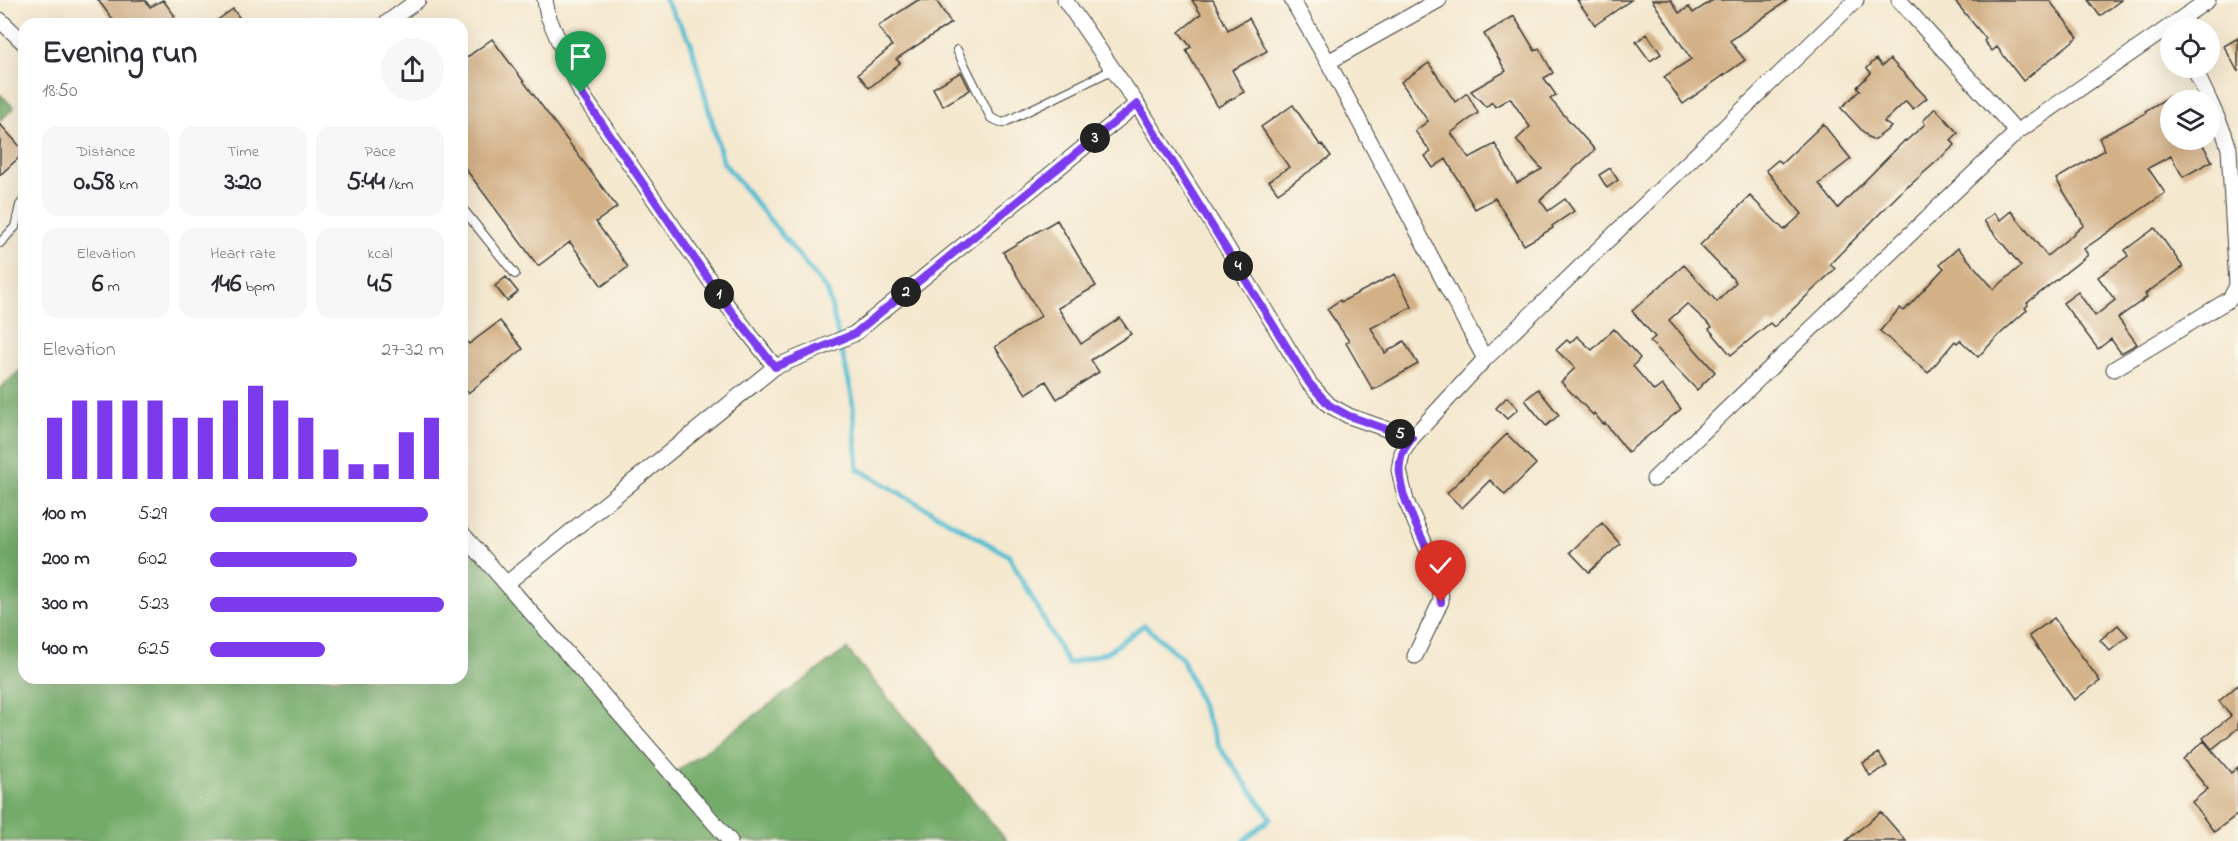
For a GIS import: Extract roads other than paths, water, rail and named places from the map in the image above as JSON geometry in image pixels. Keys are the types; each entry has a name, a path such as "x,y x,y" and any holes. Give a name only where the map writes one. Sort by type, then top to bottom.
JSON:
{"street":[{"path":"393,18 418,0"},
{"path":"545,0 548,15 581,93 727,306 775,367"},
{"path":"1065,0 1137,104 1309,383 1329,405 1349,416 1412,438"},
{"path":"1292,0 1328,62 1485,359"},
{"path":"1328,62 1439,0"},
{"path":"1415,656 1441,602 1435,567 1406,501 1399,470 1402,453 1412,438 1485,359 1856,0"},
{"path":"1899,0 2017,132"},
{"path":"2185,18 2208,0"},
{"path":"0,20 18,37"},
{"path":"1654,478 2017,132 2160,36"},
{"path":"507,584 775,367 854,334 1137,104"},
{"path":"2114,369 2230,299 2234,294 2237,286 2229,149 2220,124"},
{"path":"468,540 730,841"}],"lane":[{"path":"957,50 991,118 1003,123 1112,70"},
{"path":"468,215 515,274"},
{"path":"0,243 15,227 18,218"}],"waterway":[{"path":"665,0 690,40 723,162 828,292 852,395 858,469 1009,556 1068,664 1108,652 1144,625 1182,658 1219,747 1271,818 1243,841"}]}
